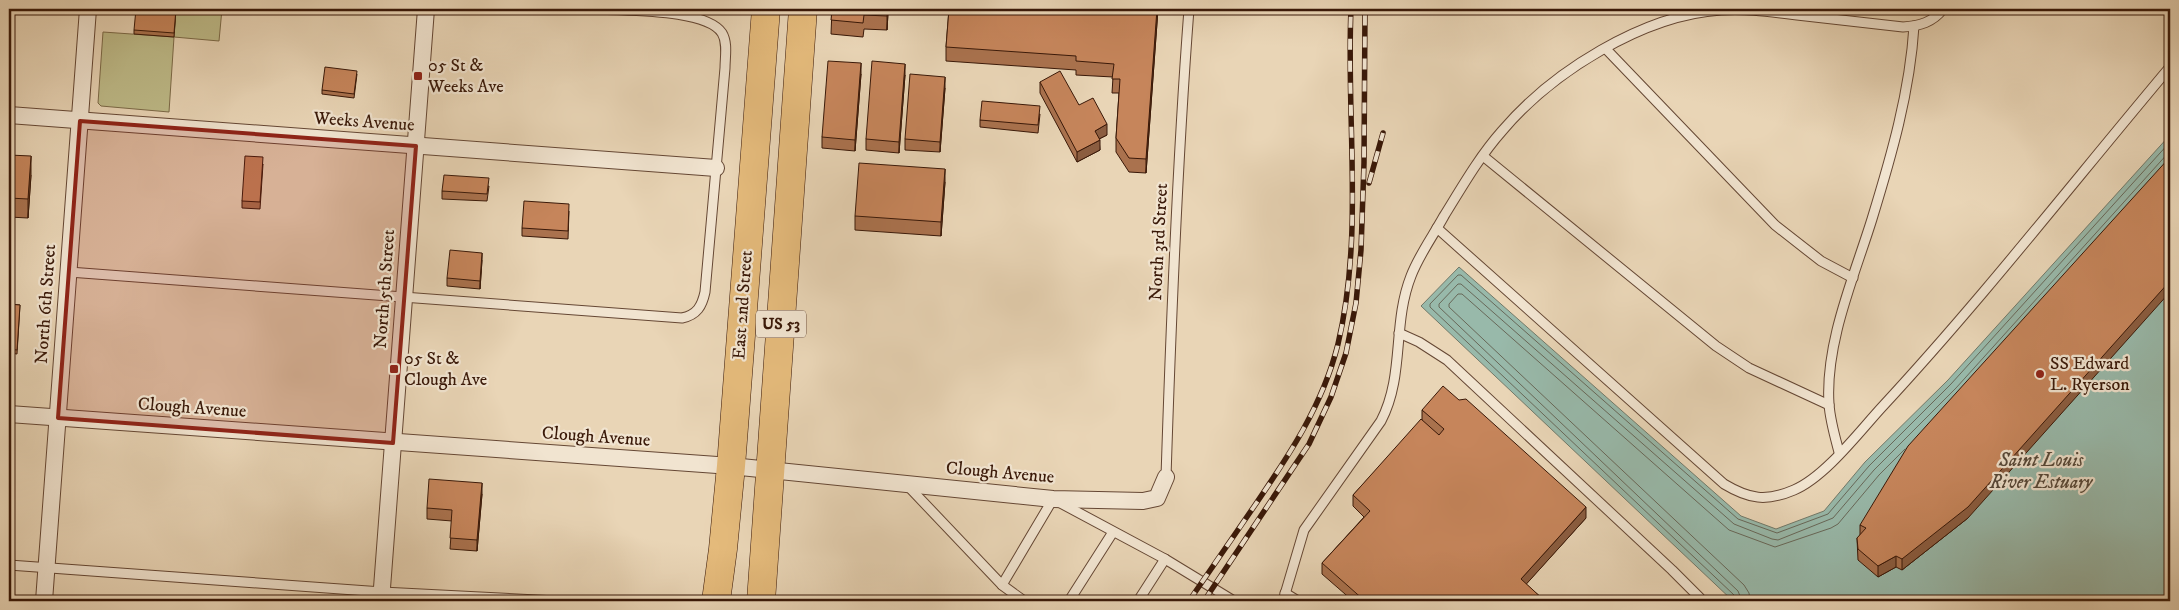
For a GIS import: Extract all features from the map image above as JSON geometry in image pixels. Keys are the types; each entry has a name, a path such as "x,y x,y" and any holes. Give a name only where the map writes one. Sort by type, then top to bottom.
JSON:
{"highway":[{"name":"East 2nd Street","path":"716,601 731,466 766,9"},
{"name":"US 53","path":"761,601 803,9"}],"street":[{"name":"North 6th Street","path":"44,601 88,9"},
{"name":"North 5th Street","path":"382,596 426,9"},
{"name":"Weeks Avenue","path":"9,116 716,168"},
{"name":"Clough Avenue","path":"9,414 731,466 1053,499 1143,501 1157,498 1166,477"}],"lane":[{"path":"69,272 682,318 691,316 702,304 705,292 726,53 722,33 706,20 694,17 600,9"},
{"name":"North 3rd Street","path":"1166,477 1172,275 1178,193 1180,125 1189,9"},
{"path":"1298,601 1284,597 1304,530 1381,421 1389,406 1394,391 1397,369 1403,301 1412,275 1437,228 1469,175 1503,130 1546,89 1577,66 1620,40 1675,18 1722,10 1754,10 1914,26 1937,16 1943,9"},
{"path":"1840,452 1829,404 1832,360 1836,337 1875,207 1903,104 1914,26"},
{"path":"1606,49 1775,225 1821,261 1853,278"},
{"path":"1437,228 1724,484 1740,494 1766,498 1794,490 1818,475 1840,452 1895,393 1975,301 2170,67"},
{"path":"1483,156 1724,352 1749,368 1829,404"},
{"path":"1399,333 1419,342 1447,360 1672,570 1700,598 1697,601"},
{"path":"906,484 1002,585 1024,601"},
{"path":"1002,585 1053,499 1165,559 1234,601"},
{"path":"1068,601 1113,532"},
{"path":"1138,601 1165,559"},
{"path":"9,564 382,596 556,601"}],"highlighted area":[{"path":"80,121 416,146 393,443 58,418"}],"shaded area":[{"path":"176,9 222,9 219,41 174,37"},
{"path":"103,32 174,37 169,112 101,106 98,103"}],"water":[{"name":"Saint Louis River Estuary","path":"2170,135 2170,601 1733,601 1421,306 1459,267 1741,516 1776,529 1824,511 1865,462 1948,380"}],"building":[{"path":"136,9 176,9 174,33 134,30"},
{"path":"832,9 887,9 887,16 864,15 863,23 831,20"},
{"path":"949,9 1157,9 1146,159 1129,158 1116,138 1120,79 1112,79 1114,64 1076,61 1076,56 946,47"},
{"path":"828,61 861,63 855,140 822,137"},
{"path":"872,61 905,64 899,142 866,139"},
{"path":"325,67 357,71 354,94 322,90"},
{"path":"1060,71 1079,105 1093,98 1107,124 1095,131 1100,140 1077,152 1040,82"},
{"path":"910,74 945,77 940,142 905,139"},
{"path":"982,101 1040,106 1038,125 980,120"},
{"path":"9,155 31,156 28,199 9,198"},
{"path":"245,156 263,157 260,202 242,201"},
{"name":"SS Edward L. Ryerson","path":"2170,157 2170,281 1968,507 1902,559 1896,556 1878,566 1858,549 1857,538 1866,528 1860,525 1908,446"},
{"path":"859,163 945,169 941,222 855,216"},
{"path":"444,175 489,178 487,194 442,191"},
{"path":"524,201 569,204 568,231 522,228"},
{"path":"450,250 482,253 480,281 447,278"},
{"path":"9,304 20,305 17,350 9,349"},
{"path":"1443,386 1459,400 1466,399 1586,507 1521,579 1545,601 1365,601 1322,563 1370,511 1353,495 1421,419 1439,435 1444,429 1422,410"},
{"path":"429,479 482,483 477,540 450,538 452,510 427,508"}],"railway":[{"path":"1189,601 1266,489 1303,430 1323,388 1338,344 1346,303 1352,219 1351,9"},
{"path":"1204,601 1309,444 1331,397 1346,353 1356,303 1361,250 1364,163 1365,9"},
{"path":"1369,183 1383,133"}],"place":[{"name":"05 St & Weeks Ave","path":"418,76"},
{"name":"05 St & Clough Ave","path":"394,369"},
{"name":"SS Edward L. Ryerson","path":"2040,374"}]}
